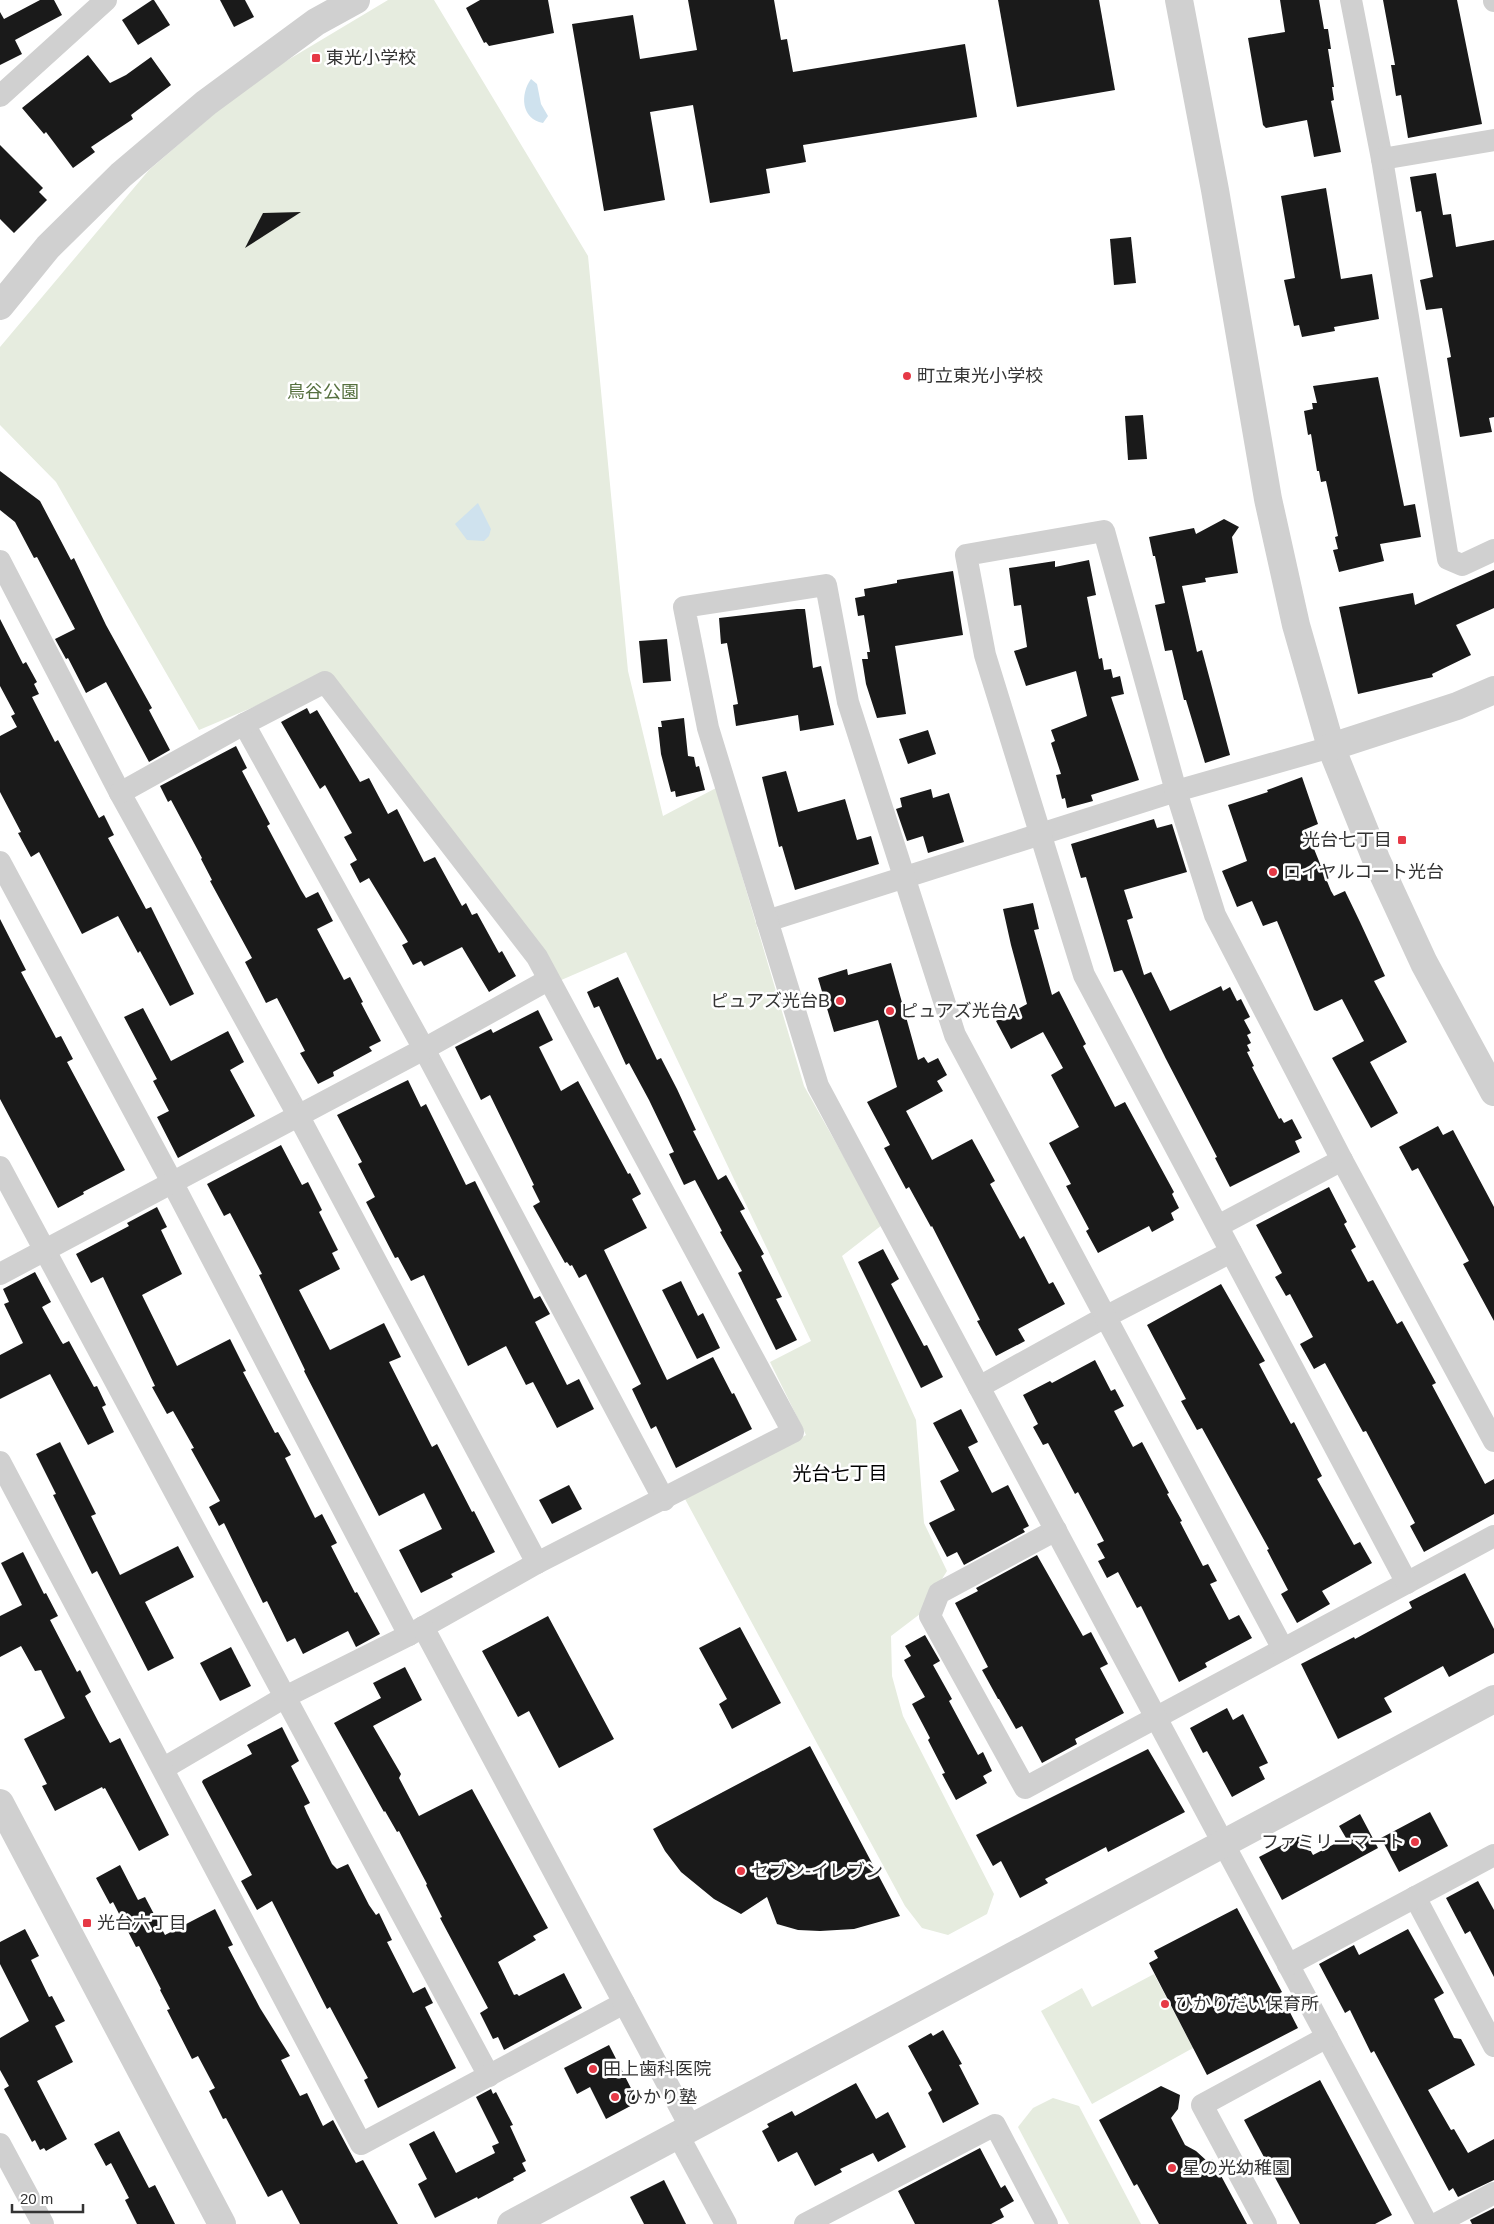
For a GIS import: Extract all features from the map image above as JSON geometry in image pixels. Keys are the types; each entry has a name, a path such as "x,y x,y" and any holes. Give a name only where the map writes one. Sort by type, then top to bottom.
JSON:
{"street":[{"path":"0,306 48,247 121,175 206,103 316,22 356,0"},
{"path":"1179,0 1217,200 1268,499 1296,625 1331,746 1376,859 1424,963 1494,1092"},
{"path":"1351,0 1382,160 1396,259 1448,559 1462,565 1494,550"},
{"path":"0,96 99,2"},
{"path":"1382,160 1494,140"},
{"path":"1408,1583 1084,975 985,655 966,555 1104,531 1176,791 1215,915 1342,1160 1494,1441"},
{"path":"0,561 120,792 298,1115 537,1563"},
{"path":"1283,1649 954,1035 848,702 826,585 684,607 708,728 818,1086 1427,2224"},
{"path":"120,792 325,682 537,957 793,1432 664,1500 537,1563 416,1631 286,1697 164,1768"},
{"path":"767,921 1176,791 1331,746 1457,706 1494,690"},
{"path":"244,724 424,1049 664,1500"},
{"path":"0,862 416,1631 624,2003 726,2224"},
{"path":"0,1274 424,1049 548,980"},
{"path":"1218,1226 1342,1160"},
{"path":"0,1167 489,2076"},
{"path":"979,1387 1106,1316 1231,1252"},
{"path":"0,1462 164,1768 361,2144 624,2003"},
{"path":"1056,1530 938,1593 930,1616 1025,1788 1494,1536"},
{"path":"511,2224 1494,1699"},
{"path":"0,1803 222,2224"},
{"path":"1288,1965 1494,1855"},
{"path":"1414,1897 1494,2046"},
{"path":"1266,2224 1202,2105 1327,2037"},
{"path":"805,2224 995,2125 1046,2224"},
{"path":"0,2144 43,2224"},
{"path":"1436,2224 1494,2193"}],"green space":[{"name":"鳥谷公園","path":"388,0 434,0 588,256 628,671 663,816 716,788 804,1086 882,1225 842,1256 916,1420 924,1523 947,1571 920,1614 891,1636 892,1676 903,1716 994,1894 987,1914 948,1935 922,1928 905,1906 685,1499 806,1435 770,1362 811,1341 626,952 559,981 329,675 199,730 56,482 0,425 0,347 149,170 251,82"},
{"path":"1154,1974 1193,2048 1092,2104 1041,2011 1082,1988 1092,2007"},
{"path":"1053,2098 1079,2106 1141,2224 1069,2224 1018,2127 1033,2108"}],"water":[{"path":"531,79 537,84 541,104 548,116 543,123 530,117 525,105 525,92"},
{"path":"478,503 491,529 489,536 484,541 467,540 455,524"}],"building":[{"path":"40,0 54,0 62,15 15,40 22,54 0,65 0,12 4,19"},
{"path":"154,0 170,25 138,45 122,20"},
{"path":"220,0 245,0 254,17 234,27"},
{"path":"480,0 548,0 554,33 489,46 486,42 484,43 466,8"},
{"path":"688,0 774,0 781,40 787,39 793,72 965,44 977,117 803,145 806,162 766,169 770,193 710,203 693,105 650,112 665,200 604,211 572,24 633,15 640,59 697,50"},
{"path":"998,0 1099,0 1115,90 1017,107"},
{"path":"1280,0 1319,0 1324,29 1328,29 1331,49 1328,49 1334,87 1332,87 1334,100 1331,101 1341,152 1314,157 1307,120 1266,128 1263,125 1248,38 1285,32"},
{"path":"1383,0 1457,0 1482,124 1408,138 1401,95 1396,96 1391,65 1395,65"},
{"path":"88,55 110,83 126,75 151,57 171,85 131,115 133,119 91,147 95,152 73,168 46,132 44,134 22,108"},
{"path":"0,145 43,188 39,192 47,200 14,233 0,219"},
{"path":"1436,173 1443,215 1451,214 1456,247 1494,240 1494,417 1489,418 1492,432 1460,437 1447,358 1451,357 1442,308 1426,310 1420,280 1433,277 1421,211 1416,212 1410,177"},
{"path":"1326,188 1341,279 1372,274 1379,319 1334,327 1335,331 1302,337 1299,325 1294,326 1284,280 1295,278 1281,196"},
{"path":"301,212 245,248 263,213"},
{"path":"1131,237 1136,283 1114,285 1110,239"},
{"path":"1378,377 1404,506 1415,504 1421,537 1380,544 1384,561 1339,572 1333,550 1338,549 1335,537 1338,536 1326,481 1321,482 1319,471 1317,471 1311,434 1308,435 1304,411 1313,409 1312,403 1317,403 1313,386"},
{"path":"1143,415 1147,459 1128,460 1125,416"},
{"path":"0,471 40,501 71,560 74,558 106,625 152,708 149,710 170,750 149,762 106,682 86,693 68,658 66,659 55,639 75,629 37,557 34,558 15,522 0,510"},
{"path":"1224,519 1239,527 1232,537 1238,573 1205,578 1206,582 1182,586 1197,652 1202,650 1230,755 1205,763 1186,700 1184,700 1172,650 1165,651 1155,605 1165,603 1149,537 1194,528 1196,534"},
{"path":"1089,560 1096,595 1087,597 1099,659 1102,658 1104,670 1111,669 1113,678 1120,676 1124,694 1111,697 1139,780 1091,795 1093,801 1067,808 1065,798 1062,799 1056,775 1061,774 1051,743 1055,741 1051,730 1087,716 1076,671 1026,686 1014,651 1027,647 1021,605 1014,606 1009,568 1055,561 1055,567"},
{"path":"1494,570 1494,608 1456,625 1471,655 1432,674 1433,677 1358,694 1339,607 1413,593 1415,605"},
{"path":"953,571 963,635 895,646 906,714 877,718 866,684 862,659 868,659 867,652 870,652 864,615 858,616 855,598 865,596 864,589 897,583 897,580"},
{"path":"805,609 813,668 821,666 834,725 800,731 798,715 736,726 733,705 738,704 727,643 721,644 719,618"},
{"path":"0,619 23,664 26,662 37,682 34,684 39,694 32,697 55,742 58,740 99,818 104,815 114,835 108,838 146,909 151,907 194,994 170,1006 140,951 138,953 118,916 82,934 39,852 31,857 18,833 21,832 0,792 0,736 17,727 11,716 15,714 0,686"},
{"path":"667,639 671,681 643,683 639,641"},
{"path":"307,708 310,714 317,710 360,782 369,778 388,814 397,809 424,862 435,857 462,906 466,903 472,915 477,913 499,953 502,951 516,976 489,992 462,947 424,966 421,961 413,965 402,945 408,942 369,878 360,883 350,864 357,860 344,837 352,833 325,785 320,789 281,722"},
{"path":"684,718 688,756 694,757 696,767 699,766 705,790 676,797 675,791 671,792 661,754 658,727 662,727 661,721"},
{"path":"928,730 936,754 908,764 899,739"},
{"path":"236,746 247,768 242,771 270,824 267,826 301,890 306,898 318,892 333,921 317,929 344,980 350,977 381,1041 369,1047 372,1051 333,1072 334,1076 318,1084 300,1053 305,1051 277,998 266,1003 245,962 252,958 210,881 212,880 202,858 171,800 168,802 160,786"},
{"path":"786,771 798,812 845,799 857,840 871,836 879,864 795,890 782,846 779,847 762,777"},
{"path":"1302,777 1318,824 1306,829 1331,891 1334,896 1345,891 1360,922 1385,976 1374,981 1407,1042 1370,1062 1398,1113 1371,1128 1332,1058 1364,1041 1342,999 1317,1011 1314,1010 1277,921 1263,926 1252,901 1237,907 1222,871 1247,861 1228,805 1268,792 1267,790"},
{"path":"931,789 933,798 949,793 964,842 928,853 923,836 907,841 896,809 902,807 900,798"},
{"path":"1154,819 1157,828 1172,824 1187,872 1124,890 1133,918 1127,920 1144,975 1151,972 1170,1011 1221,986 1223,991 1230,987 1237,1001 1241,999 1250,1017 1244,1020 1251,1033 1247,1035 1251,1043 1247,1045 1250,1051 1247,1052 1254,1066 1252,1067 1279,1119 1281,1118 1284,1123 1292,1119 1302,1138 1295,1141 1300,1152 1230,1187 1215,1158 1217,1157 1122,970 1114,972 1086,877 1081,878 1071,844"},
{"path":"1033,903 1039,929 1034,930 1052,995 1059,991 1086,1044 1083,1046 1115,1107 1125,1102 1174,1192 1172,1194 1179,1208 1171,1213 1174,1220 1152,1232 1149,1226 1098,1253 1086,1231 1089,1229 1066,1186 1071,1184 1049,1143 1079,1127 1051,1075 1063,1068 1043,1032 1011,1049 996,1021 1027,1004 1003,909"},
{"path":"0,919 26,970 21,972 56,1038 61,1036 73,1059 67,1062 125,1170 83,1192 84,1194 58,1208 0,1099"},
{"path":"891,963 918,1060 924,1057 928,1063 938,1058 947,1075 937,1081 943,1091 906,1111 932,1160 972,1139 995,1181 990,1184 1020,1239 1024,1236 1049,1284 1053,1282 1065,1304 1018,1329 1025,1341 996,1356 977,1321 980,1320 932,1226 909,1187 906,1189 884,1148 890,1145 867,1102 897,1087 878,1020 834,1032 818,978 847,969 848,975"},
{"path":"618,977 657,1060 661,1058 677,1089 696,1130 693,1131 718,1180 726,1175 745,1209 740,1211 764,1254 761,1256 782,1297 776,1299 797,1340 776,1350 738,1273 742,1271 720,1232 722,1231 695,1180 684,1185 669,1154 674,1152 649,1100 629,1063 626,1065 599,1006 594,1008 587,992"},
{"path":"143,1008 171,1061 228,1031 244,1062 230,1070 255,1116 178,1158 157,1117 169,1111 153,1081 157,1079 124,1017"},
{"path":"538,1010 553,1040 539,1047 561,1091 578,1081 628,1174 630,1173 641,1194 632,1199 647,1228 604,1250 667,1380 713,1357 752,1429 676,1468 656,1426 651,1429 632,1389 641,1384 586,1274 579,1278 572,1265 570,1266 567,1262 565,1263 533,1206 540,1202 532,1186 534,1185 490,1095 481,1100 455,1047 491,1029 493,1033"},
{"path":"408,1080 421,1107 426,1104 466,1185 475,1181 534,1299 540,1296 550,1314 535,1322 567,1385 579,1379 594,1409 557,1428 533,1382 526,1385 506,1346 468,1366 424,1275 411,1281 398,1257 395,1258 366,1202 375,1197 358,1164 362,1162 337,1115"},
{"path":"1438,1126 1443,1135 1453,1130 1494,1207 1494,1321 1463,1264 1469,1261 1418,1168 1412,1171 1399,1147"},
{"path":"281,1145 302,1185 308,1182 322,1210 319,1212 338,1250 332,1253 340,1269 299,1290 330,1350 384,1323 401,1357 389,1362 432,1447 437,1444 495,1552 451,1574 453,1577 421,1593 399,1550 442,1529 424,1493 379,1516 304,1371 259,1275 262,1274 230,1213 224,1216 207,1184"},
{"path":"1329,1187 1347,1222 1344,1224 1356,1247 1351,1250 1368,1282 1373,1280 1397,1324 1402,1321 1436,1383 1432,1385 1485,1484 1494,1479 1494,1514 1424,1552 1410,1526 1415,1523 1366,1431 1363,1432 1325,1363 1314,1369 1300,1344 1313,1337 1290,1294 1286,1296 1275,1277 1282,1273 1256,1225"},
{"path":"157,1207 167,1227 161,1230 182,1274 142,1295 177,1366 230,1339 246,1371 243,1372 275,1433 278,1432 291,1455 285,1458 315,1518 322,1514 337,1543 331,1546 355,1593 357,1592 380,1634 356,1647 348,1631 303,1654 295,1638 287,1642 267,1601 263,1603 224,1523 219,1526 209,1507 220,1501 191,1449 194,1448 173,1411 167,1414 152,1387 155,1386 103,1277 91,1283 76,1254 129,1226 127,1223"},
{"path":"883,1249 899,1279 891,1284 924,1346 927,1345 943,1377 921,1388 858,1262"},
{"path":"35,1272 51,1302 42,1307 63,1344 69,1341 94,1387 97,1386 106,1405 102,1407 114,1432 88,1445 50,1374 0,1399 0,1355 23,1343 4,1304 9,1302 3,1289"},
{"path":"681,1281 698,1316 703,1313 720,1348 697,1359 662,1290"},
{"path":"1221,1284 1265,1361 1259,1364 1291,1424 1294,1422 1322,1476 1317,1479 1354,1545 1360,1542 1372,1563 1322,1591 1330,1604 1297,1623 1281,1594 1288,1590 1267,1550 1269,1549 1202,1428 1197,1430 1181,1401 1186,1399 1147,1325"},
{"path":"1095,1360 1111,1391 1115,1389 1124,1406 1114,1411 1133,1447 1142,1442 1169,1493 1167,1494 1182,1521 1180,1522 1203,1566 1208,1564 1217,1581 1210,1584 1229,1620 1239,1615 1252,1638 1205,1663 1207,1667 1179,1682 1141,1606 1137,1608 1118,1572 1107,1578 1098,1561 1105,1558 1097,1544 1104,1541 1078,1492 1075,1494 1048,1443 1043,1445 1033,1427 1038,1424 1023,1395 1050,1381 1052,1383"},
{"path":"961,1409 978,1442 968,1447 992,1493 1008,1485 1029,1526 1023,1529 1025,1532 964,1565 957,1552 947,1557 929,1523 955,1510 940,1481 959,1471 933,1423"},
{"path":"60,1442 96,1514 91,1516 120,1575 178,1546 194,1577 145,1602 174,1658 148,1671 97,1571 92,1574 53,1495 56,1494 36,1454"},
{"path":"569,1485 582,1509 552,1524 539,1500"},
{"path":"23,1552 44,1594 46,1593 58,1616 50,1620 77,1672 80,1670 91,1692 85,1696 110,1743 120,1738 169,1835 139,1851 105,1788 103,1789 102,1787 55,1811 42,1786 47,1784 24,1739 65,1718 41,1670 35,1671 21,1646 0,1657 0,1616 22,1605 1,1563"},
{"path":"1037,1555 1083,1636 1091,1632 1108,1664 1100,1668 1124,1713 1075,1739 1077,1744 1042,1763 1022,1726 1016,1729 982,1670 988,1667 955,1603 978,1591 976,1588"},
{"path":"1465,1573 1494,1629 1494,1653 1449,1677 1443,1666 1384,1698 1392,1712 1338,1739 1301,1664 1354,1637 1355,1639 1412,1608 1409,1602"},
{"path":"548,1616 614,1739 559,1768 529,1711 518,1717 482,1651"},
{"path":"740,1627 781,1703 732,1729 719,1704 727,1699 699,1648"},
{"path":"925,1635 940,1661 933,1665 952,1699 949,1701 978,1755 983,1752 992,1771 983,1776 987,1783 956,1800 942,1774 945,1773 928,1740 930,1738 912,1704 925,1697 904,1660 911,1656 905,1646"},
{"path":"231,1647 251,1686 220,1701 200,1663"},
{"path":"405,1667 422,1700 373,1726 401,1774 399,1778 419,1816 472,1789 548,1928 533,1936 536,1940 498,1962 514,1995 517,1994 519,1996 564,1973 582,2008 504,2050 498,2037 493,2039 480,2013 488,2008 440,1918 442,1917 427,1884 399,1831 397,1832 384,1812 334,1723 381,1698 373,1683"},
{"path":"1227,1708 1233,1720 1243,1714 1268,1763 1259,1767 1265,1779 1232,1797 1207,1751 1203,1753 1190,1728"},
{"path":"282,1727 299,1761 291,1766 310,1803 304,1806 332,1864 337,1869 348,1864 369,1905 376,1915 379,1913 392,1940 387,1942 413,1993 425,1987 433,2003 425,2007 456,2068 378,2108 364,2080 368,2078 330,2007 327,2009 272,1901 257,1910 241,1881 252,1875 202,1782 252,1754 247,1745"},
{"path":"810,1746 900,1916 854,1929 798,1930 777,1924 767,1897 741,1914 714,1899 681,1872 665,1851 653,1829"},
{"path":"1148,1749 1185,1812 1108,1852 1106,1847 1045,1879 1048,1883 1020,1898 1001,1861 993,1866 976,1835"},
{"name":"ファミリーマート","path":"1430,1812 1448,1846 1399,1872 1381,1838"},
{"path":"1360,1814 1378,1848 1282,1900 1259,1857 1302,1835 1313,1855 1346,1838 1339,1826"},
{"path":"120,1865 138,1900 145,1897 165,1935 215,1909 233,1945 228,1947 260,2008 290,2056 281,2060 300,2096 307,2093 323,2126 333,2120 356,2163 363,2160 398,2224 300,2224 282,2190 268,2197 226,2118 223,2119 209,2091 215,2088 198,2056 192,2059 167,2010 170,2009 139,1946 136,1947 113,1902 110,1904 96,1878"},
{"path":"1478,1881 1494,1910 1494,1977 1470,1931 1465,1934 1446,1898"},
{"path":"1237,1908 1282,1992 1280,1993 1298,2028 1207,2075 1149,1963 1158,1958 1154,1951"},
{"path":"25,1929 39,1956 31,1960 49,1997 52,1996 65,2021 55,2026 73,2062 37,2081 67,2139 46,2151 44,2148 40,2150 35,2140 32,2142 4,2089 9,2086 0,2070 0,2038 29,2021 0,1964 0,1942"},
{"path":"1408,1929 1444,1993 1434,1999 1454,2038 1461,2039 1475,2065 1428,2090 1451,2130 1454,2129 1468,2153 1494,2139 1494,2180 1458,2197 1453,2188 1449,2191 1374,2051 1371,2053 1350,2010 1345,2013 1319,1964 1354,1945 1359,1955"},
{"path":"943,2030 962,2064 959,2065 979,2104 943,2123 928,2093 932,2090 908,2046 931,2033 933,2036"},
{"path":"609,2045 638,2102 606,2119 590,2087 577,2094 564,2068"},
{"path":"1320,2080 1392,2215 1375,2224 1300,2224 1244,2120"},
{"path":"856,2083 876,2119 888,2112 906,2147 878,2162 873,2153 840,2169 842,2172 815,2186 797,2152 778,2162 762,2131 769,2127 767,2124 792,2111 795,2116"},
{"name":"星の光幼稚園","path":"1161,2086 1180,2095 1178,2109 1171,2118 1185,2145 1196,2151 1207,2161 1212,2159 1247,2224 1159,2224 1137,2184 1134,2186 1099,2120"},
{"path":"491,2089 493,2094 496,2092 513,2125 510,2126 526,2161 522,2163 526,2171 513,2178 514,2180 478,2199 477,2197 435,2218 418,2184 427,2179 409,2144 434,2131 456,2173 495,2153 492,2146 499,2143 476,2097"},
{"path":"119,2131 149,2188 155,2185 175,2224 137,2224 125,2200 129,2198 111,2163 106,2166 94,2144"},
{"path":"980,2148 1001,2188 1005,2185 1014,2201 1000,2209 1004,2217 991,2224 915,2224 898,2191"},
{"path":"664,2180 686,2224 644,2224 630,2197"},
{"path":"1494,2208 1494,2224 1472,2224 1470,2220"}],"place":[{"name":"東光小学校","path":"316,58"},
{"name":"町立東光小学校","path":"907,376"},
{"name":"光台七丁目","path":"1402,840"},
{"name":"ロイヤルコート光台","path":"1273,872"},
{"name":"ピュアズ光台B","path":"840,1001"},
{"name":"ピュアズ光台A","path":"890,1011"},
{"name":"ファミリーマート","path":"1415,1842"},
{"name":"セブン-イレブン","path":"741,1871"},
{"name":"光台六丁目","path":"87,1923"},
{"name":"ひかりだい保育所","path":"1165,2004"},
{"name":"田上歯科医院","path":"593,2069"},
{"name":"ひかり塾","path":"615,2097"},
{"name":"星の光幼稚園","path":"1172,2168"}],"district":[{"name":"光台七丁目","path":"840,1473"}]}
